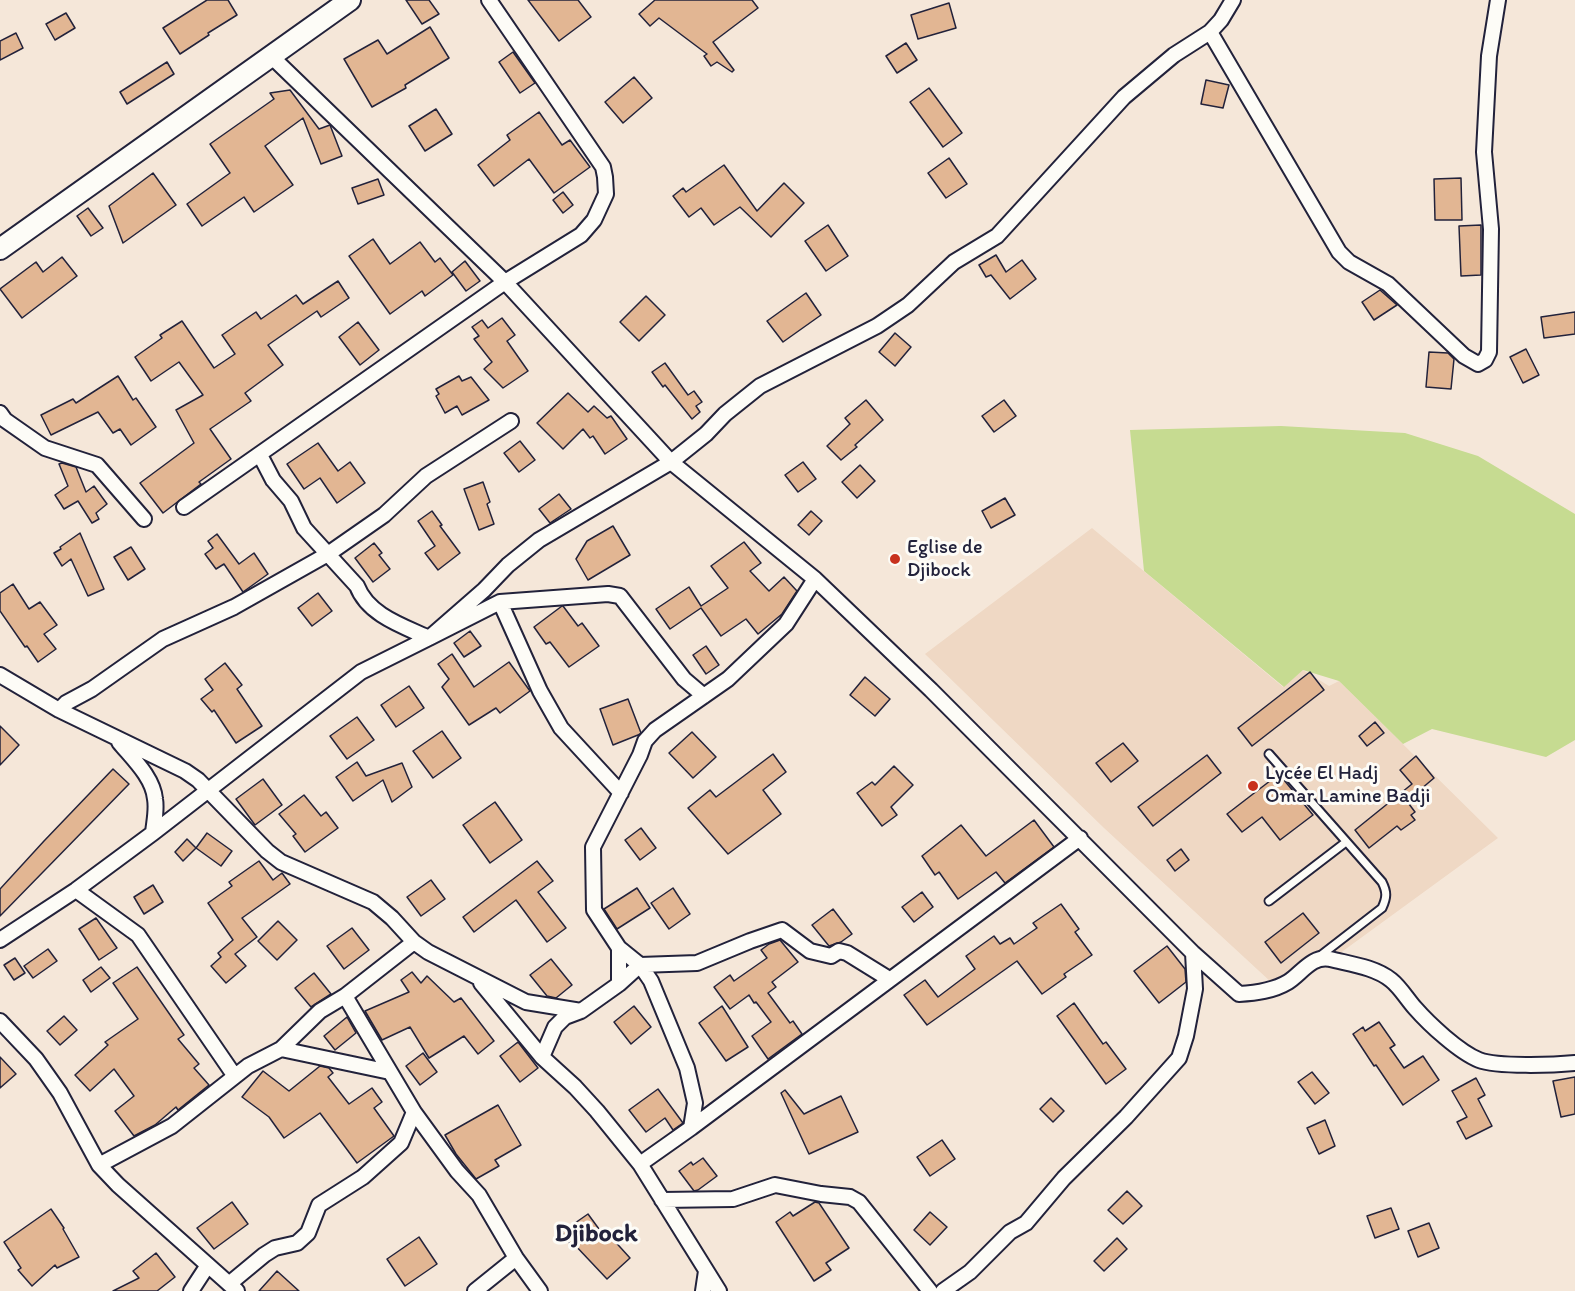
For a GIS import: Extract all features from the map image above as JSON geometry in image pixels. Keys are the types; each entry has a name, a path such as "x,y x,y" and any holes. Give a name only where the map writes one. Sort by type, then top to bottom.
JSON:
{"main road":[{"path":"0,249 350,0"}],"street":[{"path":"184,507 505,282 581,235 594,220 606,194 603,167 489,0"},
{"path":"429,638 484,590 508,565 539,540 671,462 760,386 877,326 908,305 954,262 997,236 1124,97 1174,55 1210,32 1221,20 1233,0"},
{"path":"1210,32 1339,252 1349,262 1388,284 1464,356 1478,364 1485,360 1489,352 1491,229 1484,152 1489,56 1498,0"},
{"path":"272,57 505,282 671,462 815,579 1080,838 1193,953 1239,994 1264,992 1287,982 1313,962 1328,959 1361,966 1391,980 1437,1031 1476,1059 1488,1063 1575,1063"},
{"path":"0,413 4,420 45,448 97,465 144,519"},
{"path":"59,710 66,703 92,689 163,639 234,607 328,554 384,514 426,476 511,422"},
{"path":"260,455 273,480 291,501 304,528 357,586 361,596 380,614 429,638"},
{"path":"691,1128 695,1103 687,1068 651,981 640,965 620,948 594,910 593,847 645,741 655,730 728,679 786,624 815,579"},
{"path":"0,940 76,890 153,833 361,672 500,602 608,594 620,596 684,679 704,696"},
{"path":"500,602 540,691 561,728 621,793"},
{"path":"0,675 59,710 185,771 209,791 267,851 281,862 373,902 392,918 414,942 428,952 526,1002 582,1011"},
{"path":"116,738 153,789 156,800 153,833"},
{"path":"640,1164 1080,838"},
{"path":"76,890 138,935 234,1075"},
{"path":"542,1057 555,1027 564,1017 582,1011 619,984 640,965 697,963 782,930 810,951 831,956 839,951 847,953 889,979"},
{"path":"99,1166 172,1126 234,1075 281,1049 320,1011 345,996 414,942"},
{"path":"619,984 620,948"},
{"path":"944,1291 970,1272 1010,1233 1026,1223 1064,1178 1126,1117 1179,1058 1186,1036 1195,989 1193,953"},
{"path":"478,979 542,1057 597,1111 640,1164 719,1291"},
{"path":"345,996 414,1112 479,1195 516,1258 540,1291"},
{"path":"0,1021 36,1059 60,1093 99,1166 233,1288 264,1255 275,1248 297,1243 308,1233 319,1205 363,1177 401,1143 414,1112"},
{"path":"281,1049 390,1072"},
{"path":"662,1200 733,1199 775,1185 850,1197 859,1202 930,1291"},
{"path":"475,1291 516,1258"},
{"path":"191,1291 208,1265"},
{"path":"703,1291 706,1271"}],"lane":[{"path":"1269,754 1382,882 1386,891 1386,899 1382,908 1313,962"},
{"path":"1269,901 1346,842"}],"shaded area":[{"name":"Lycée El Hadj Omar Lamine Badji","path":"1092,528 1283,687 1303,670 1329,686 1339,681 1498,838 1284,994 1104,828 925,654"}],"green space":[{"path":"1281,426 1405,433 1478,456 1575,514 1575,740 1546,757 1432,729 1403,744 1339,681 1303,670 1284,687 1144,571 1130,430"}],"building":[{"path":"207,0 228,0 237,15 180,54 163,28"},
{"path":"406,0 429,0 439,14 422,24"},
{"path":"528,0 578,0 591,17 559,41"},
{"path":"655,0 752,0 758,8 713,42 734,70 732,72 717,62 711,66 704,56 707,54 659,18 650,26 639,14"},
{"path":"949,3 956,28 918,39 911,15"},
{"path":"66,13 75,28 55,40 46,24"},
{"path":"430,27 449,58 405,85 406,88 372,107 344,59 378,40 387,54"},
{"path":"16,33 23,48 0,60 0,41"},
{"path":"906,43 917,60 897,73 886,56"},
{"path":"513,52 535,83 520,93 499,62"},
{"path":"167,62 174,74 127,104 120,92"},
{"path":"634,77 652,98 623,123 605,102"},
{"path":"1206,80 1229,85 1223,108 1201,104"},
{"path":"929,88 962,133 943,147 910,102"},
{"path":"290,90 319,129 330,125 342,156 321,164 303,118 265,146 293,185 254,212 244,197 202,226 187,204 230,173 210,144 274,99 270,93"},
{"path":"436,109 452,134 425,151 409,126"},
{"path":"539,112 562,145 570,140 590,167 554,193 529,159 494,186 478,165 510,140 507,135"},
{"path":"949,158 967,184 946,198 928,173"},
{"path":"724,165 757,211 784,183 804,203 771,237 740,207 714,225 701,208 689,217 673,196 683,188 686,192"},
{"path":"153,173 176,205 123,243 109,206"},
{"path":"1461,178 1462,220 1435,220 1434,179"},
{"path":"378,179 384,195 358,204 352,188"},
{"path":"563,192 573,205 563,213 553,200"},
{"path":"88,208 103,228 91,236 77,216"},
{"path":"828,225 848,256 826,271 805,241"},
{"path":"1481,225 1481,275 1461,276 1459,226"},
{"path":"373,239 390,264 420,242 435,262 440,258 453,275 425,296 422,291 390,314 349,256"},
{"path":"996,255 1006,272 1022,260 1036,279 1010,299 991,275 986,277 979,265"},
{"path":"62,257 77,276 22,318 0,289 36,262 43,272"},
{"path":"465,261 480,281 466,291 452,272"},
{"path":"338,281 349,298 321,317 317,311 268,345 283,365 245,393 251,401 210,429 231,459 199,482 201,484 163,513 140,483 194,443 176,410 203,395 179,362 151,381 135,357 162,338 160,335 182,321 214,368 235,354 222,335 256,312 261,319 296,295 303,304"},
{"path":"1380,290 1397,305 1374,320 1362,302"},
{"path":"806,293 821,315 783,342 767,321"},
{"path":"646,296 665,315 639,341 620,322"},
{"path":"1575,312 1575,334 1544,338 1541,317"},
{"path":"502,318 515,335 507,341 528,371 503,388 484,369 492,362 474,339 479,336 472,327 482,320 488,328"},
{"path":"358,322 379,350 360,365 339,337"},
{"path":"895,333 911,347 895,366 879,352"},
{"path":"1526,349 1539,375 1523,383 1510,357"},
{"path":"1429,352 1448,353 1454,359 1451,389 1426,387"},
{"path":"665,363 688,395 694,391 702,402 696,406 700,412 692,419 652,372"},
{"path":"118,376 133,400 136,398 156,427 131,445 120,429 113,433 98,412 51,435 41,415 73,399 76,403"},
{"path":"459,376 462,381 471,377 489,400 462,415 457,406 445,413 436,396 439,394 436,389"},
{"path":"568,393 588,412 594,406 607,418 611,416 627,439 605,454 593,436 590,438 583,429 563,449 537,423"},
{"path":"866,400 883,420 841,460 827,446 850,424 845,418"},
{"path":"1004,400 1016,416 994,432 982,416"},
{"path":"520,441 535,460 519,472 504,453"},
{"path":"318,443 338,471 350,462 365,483 337,503 320,478 304,489 287,464"},
{"path":"803,462 816,479 798,492 785,475"},
{"path":"59,464 76,467 86,492 94,486 107,504 96,513 99,519 92,523 78,501 64,509 55,495 68,486"},
{"path":"860,465 875,481 857,498 842,482"},
{"path":"483,482 494,524 479,530 464,489"},
{"path":"559,494 571,509 550,523 539,509"},
{"path":"1005,498 1015,515 991,528 982,511"},
{"path":"432,511 460,553 438,570 425,553 435,546 418,521"},
{"path":"811,511 822,521 809,535 798,525"},
{"path":"613,526 630,555 588,580 576,559 587,541"},
{"path":"80,533 104,589 88,596 71,559 62,566 54,553"},
{"path":"217,534 239,564 254,553 268,574 243,592 224,564 216,569 205,554 213,548 208,541"},
{"path":"744,542 761,563 750,571 769,591 784,577 797,591 782,614 758,634 746,619 721,636 701,608 670,629 656,609 689,587 701,606 728,588 711,566"},
{"path":"374,543 382,553 379,555 390,569 373,582 355,558"},
{"path":"131,547 145,569 128,580 114,557"},
{"path":"13,584 29,609 40,602 57,625 44,634 56,649 38,662 0,611 0,593"},
{"path":"318,593 332,611 312,626 298,608"},
{"path":"562,606 578,626 582,623 599,646 569,667 550,642 546,644 534,627"},
{"path":"470,631 481,646 464,657 454,643"},
{"path":"706,646 719,665 706,674 693,655"},
{"path":"452,654 474,687 509,662 530,691 500,713 496,708 469,725 442,687 449,679 438,664"},
{"path":"225,663 242,685 237,689 262,726 236,743 214,710 212,712 201,699 213,690 205,679"},
{"path":"1310,672 1324,690 1252,746 1238,728"},
{"path":"865,677 890,699 875,716 850,695"},
{"path":"409,686 424,708 396,727 381,705"},
{"path":"628,699 641,733 613,745 600,709"},
{"path":"357,717 374,740 347,759 330,736"},
{"path":"1375,722 1384,733 1367,746 1359,736"},
{"path":"0,726 19,745 0,765"},
{"path":"442,731 461,758 433,778 413,751"},
{"path":"692,732 716,757 693,778 669,753"},
{"path":"1123,743 1138,761 1111,782 1096,763"},
{"path":"773,754 786,772 763,790 781,814 728,854 688,808 710,790 716,797"},
{"path":"1207,755 1221,773 1153,826 1138,807"},
{"path":"1416,756 1434,778 1421,789 1424,792 1409,804 1415,812 1411,815 1415,820 1401,830 1397,826 1369,848 1355,830 1412,784 1400,770"},
{"path":"357,762 366,776 402,763 412,787 392,802 383,780 353,801 336,777"},
{"path":"894,766 913,785 891,807 897,815 882,826 857,793 872,782 875,785"},
{"path":"113,769 129,784 0,916 0,889"},
{"path":"1279,774 1313,815 1280,840 1262,817 1242,832 1227,814"},
{"path":"263,779 282,805 255,825 236,799"},
{"path":"304,795 321,816 326,812 338,828 305,852 293,836 296,834 279,814"},
{"path":"495,802 522,840 490,863 463,825"},
{"path":"1034,820 1054,847 1005,883 996,872 958,899 939,872 935,875 922,856 961,825 986,856"},
{"path":"641,828 656,848 640,860 625,840"},
{"path":"207,833 232,851 221,866 196,848"},
{"path":"187,839 196,848 183,861 175,852"},
{"path":"1181,849 1189,860 1175,871 1167,860"},
{"path":"259,861 273,880 282,873 290,884 242,918 257,937 235,954 246,966 226,983 211,966 221,957 218,953 233,940 208,903 232,886 229,882"},
{"path":"537,861 553,881 538,892 566,928 547,942 516,900 474,932 463,917"},
{"path":"431,880 445,899 421,916 407,897"},
{"path":"153,885 163,902 144,914 134,897"},
{"path":"637,888 650,908 617,929 604,909"},
{"path":"673,888 690,914 669,929 651,903"},
{"path":"922,892 933,907 914,922 902,907"},
{"path":"1061,904 1079,929 1075,932 1092,955 1064,974 1066,977 1042,994 1017,961 927,1025 904,995 925,980 938,997 975,969 966,956 994,936 1000,944 1010,938 1014,944 1037,928 1033,923"},
{"path":"833,909 852,934 841,942 829,946 812,925"},
{"path":"1303,913 1319,933 1281,963 1265,942"},
{"path":"96,918 117,948 99,960 79,929"},
{"path":"278,921 297,940 277,960 258,941"},
{"path":"352,928 369,950 344,969 327,946"},
{"path":"780,940 798,962 772,982 776,987 768,993 790,1023 793,1021 802,1034 768,1059 752,1036 771,1022 756,1002 754,1003 749,995 730,1009 714,987 730,975 734,981 767,958 761,950"},
{"path":"1167,946 1185,969 1186,982 1159,1003 1134,971"},
{"path":"48,949 57,961 33,978 24,966"},
{"path":"15,958 25,973 14,980 4,965"},
{"path":"551,959 572,985 556,998 547,996 530,975"},
{"path":"101,967 110,978 91,992 83,980"},
{"path":"137,967 184,1035 178,1039 199,1064 194,1068 209,1085 178,1110 176,1107 155,1125 134,1136 115,1111 134,1096 114,1069 90,1091 75,1075 108,1045 105,1042 138,1019 113,983"},
{"path":"412,972 421,983 427,976 454,1002 461,998 494,1041 478,1054 464,1036 429,1058 410,1027 382,1040 365,1011 409,992 401,980"},
{"path":"314,973 331,994 311,1007 295,988"},
{"path":"1074,1003 1103,1044 1106,1042 1126,1069 1106,1084 1057,1016"},
{"path":"634,1006 651,1027 631,1044 614,1022"},
{"path":"722,1006 748,1047 726,1061 699,1023"},
{"path":"64,1016 77,1030 60,1045 47,1031"},
{"path":"347,1017 356,1033 335,1050 324,1036"},
{"path":"1379,1022 1395,1045 1390,1048 1404,1068 1423,1056 1439,1080 1403,1105 1353,1034 1363,1027 1365,1031"},
{"path":"518,1042 538,1068 520,1082 500,1056"},
{"path":"423,1053 437,1072 420,1085 406,1066"},
{"path":"0,1057 16,1074 0,1088"},
{"path":"320,1066 329,1068 333,1073 328,1077 349,1104 372,1088 382,1102 374,1108 394,1136 357,1163 320,1113 284,1138 269,1117 242,1097 263,1071 289,1091"},
{"path":"1312,1072 1329,1093 1315,1104 1298,1082"},
{"path":"1575,1077 1575,1114 1561,1117 1553,1081"},
{"path":"1476,1078 1485,1095 1478,1099 1492,1126 1466,1139 1457,1122 1467,1117 1452,1091"},
{"path":"658,1089 683,1123 673,1130 665,1118 646,1132 629,1110"},
{"path":"785,1090 804,1114 841,1096 858,1132 809,1154 781,1093"},
{"path":"1051,1098 1064,1111 1053,1122 1040,1109"},
{"path":"498,1105 521,1145 495,1160 499,1166 476,1179 456,1154 445,1135"},
{"path":"1325,1120 1335,1146 1319,1154 1307,1128"},
{"path":"942,1140 955,1159 930,1176 917,1157"},
{"path":"703,1158 717,1176 694,1191 679,1171 691,1162 693,1165"},
{"path":"1127,1191 1142,1206 1123,1224 1108,1210"},
{"path":"232,1202 248,1224 214,1249 197,1228"},
{"path":"815,1202 819,1203 849,1248 826,1263 831,1270 814,1281 776,1222 790,1212 793,1216"},
{"path":"1391,1208 1399,1229 1375,1238 1367,1216"},
{"path":"51,1209 79,1257 57,1268 55,1265 32,1286 18,1270 21,1268 4,1242"},
{"path":"930,1212 947,1227 930,1245 914,1230"},
{"path":"588,1214 607,1240 610,1236 630,1258 607,1279 573,1243 571,1245 562,1232"},
{"path":"1429,1223 1439,1248 1418,1257 1408,1231"},
{"path":"419,1237 437,1264 405,1286 387,1259"},
{"path":"1117,1238 1127,1249 1104,1271 1094,1261"},
{"path":"156,1253 175,1277 157,1291 113,1291 139,1278 133,1271"},
{"path":"277,1271 299,1291 259,1291"}],"place":[{"name":"Eglise de Djibock","path":"895,559"},
{"name":"Lycée El Hadj Omar Lamine Badji","path":"1253,786"}],"district":[{"name":"Djibock","path":"596,1234"}]}
